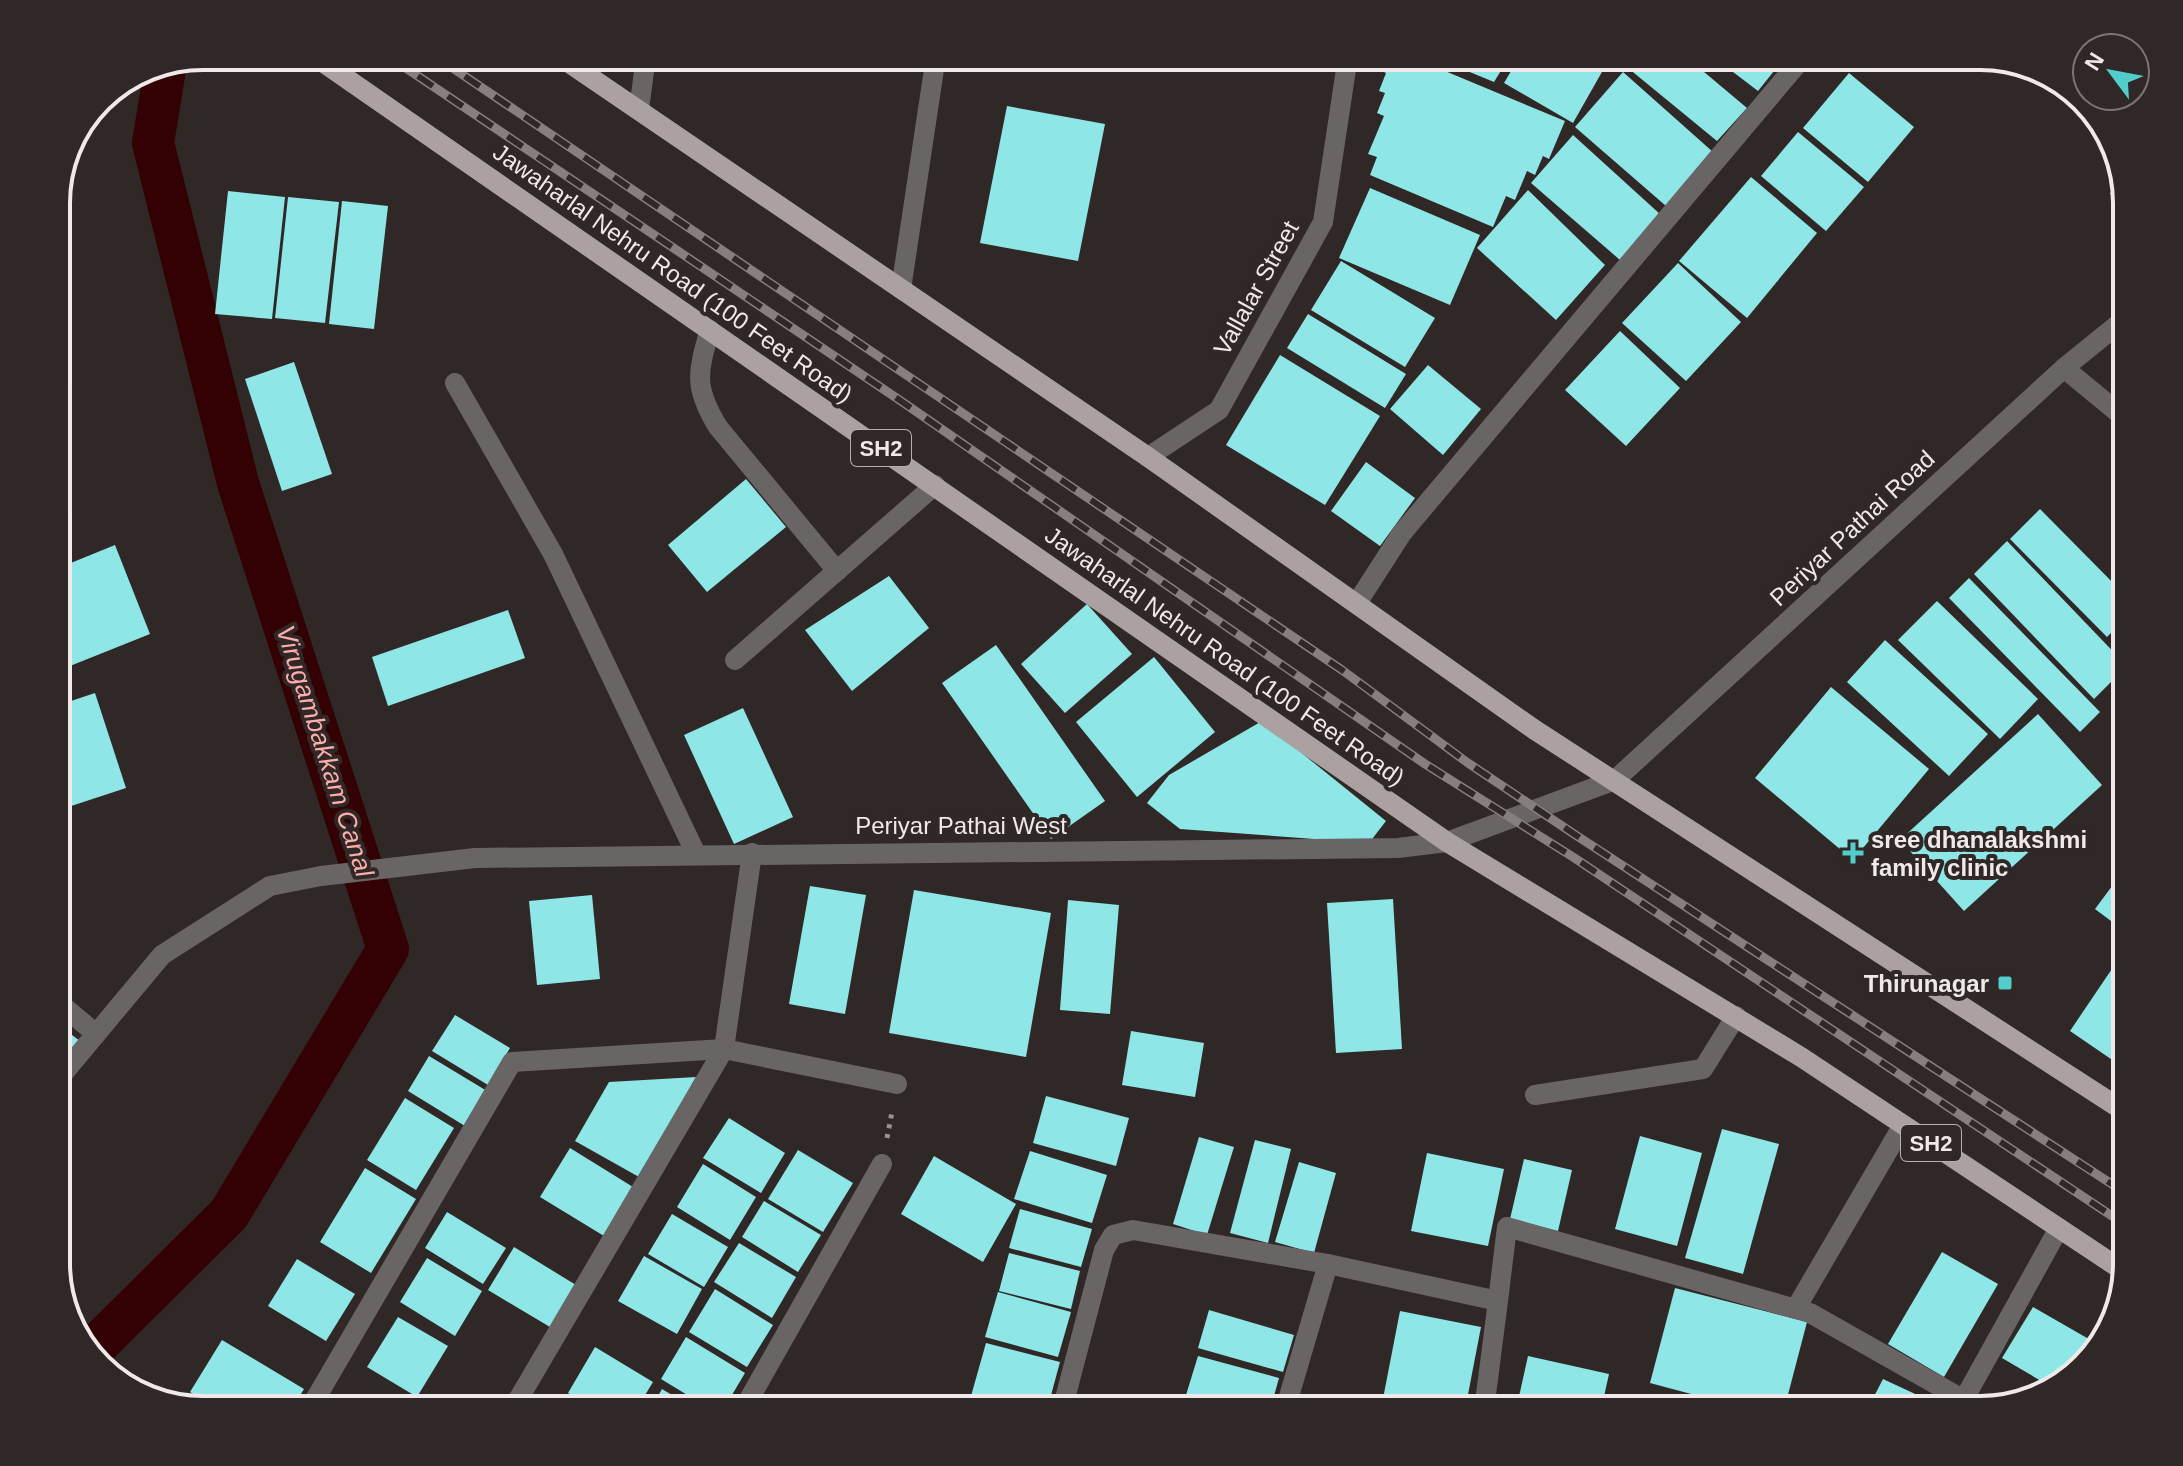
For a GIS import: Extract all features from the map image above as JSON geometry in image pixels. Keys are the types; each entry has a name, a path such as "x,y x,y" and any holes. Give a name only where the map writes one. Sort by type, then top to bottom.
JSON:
{"main road":[{"name":"Jawaharlal Nehru Road (100 Feet Road)","path":"334,70 1447,842 1736,1016 2113,1264"},
{"path":"580,70 1148,457 1535,730 2113,1104"}],"street":[{"path":"639,110 644,70"},
{"path":"901,289 934,70"},
{"name":"Vallalar Street","path":"1148,457 1219,410 1323,222 1346,70"},
{"path":"1357,603 1402,533 1792,70"},
{"name":"Periyar Pathai Road","path":"1615,780 2064,368 2113,328"},
{"path":"710,330 700,364 699,386 705,405 718,427 837,571"},
{"path":"2064,368 2113,408"},
{"path":"455,383 553,554 696,854"},
{"path":"735,660 935,485"},
{"name":"Periyar Pathai West","path":"70,1065 162,955 270,886 321,876 475,858 1398,848 1447,842 1615,780"},
{"path":"520,1396 724,1049 752,853"},
{"path":"70,1012 96,1034"},
{"path":"1535,1095 1703,1069 1736,1016"},
{"path":"317,1396 512,1062 724,1049 897,1084"},
{"path":"1796,1308 1903,1125"},
{"path":"751,1396 882,1164"},
{"path":"1486,1396 1507,1227 1810,1313 1946,1396"},
{"path":"1966,1396 2059,1228"},
{"path":"1066,1396 1104,1250 1113,1235 1133,1230 1328,1264 1498,1301"},
{"path":"1289,1396 1328,1264"}],"path":[{"path":"882,1164 897,1084"}],"building":[{"path":"1380,70 1443,70 1565,121 1549,159 1543,156 1535,175 1527,171 1515,200 1506,196 1493,227 1370,175 1377,157 1368,154 1384,116 1377,113 1385,93 1379,91 1386,73"},
{"path":"1465,70 1501,70 1494,82"},
{"path":"1512,70 1603,70 1573,123 1504,83"},
{"path":"1630,70 1702,70 1747,108 1717,141"},
{"path":"1730,70 1775,70 1758,91"},
{"path":"1623,72 1713,152 1666,206 1575,127"},
{"path":"1849,73 1914,127 1868,182 1803,128"},
{"path":"1007,106 1105,124 1078,261 980,243"},
{"path":"1798,132 1864,187 1826,231 1761,176"},
{"path":"1573,135 1661,215 1620,260 1531,183"},
{"path":"1751,177 1817,233 1747,318 1679,261"},
{"path":"1370,188 1480,235 1450,305 1339,258"},
{"path":"1528,190 1605,265 1556,320 1477,248"},
{"path":"228,191 285,197 272,319 215,314"},
{"path":"288,197 339,202 325,323 275,318"},
{"path":"342,201 388,206 374,329 329,324"},
{"path":"1341,261 1435,318 1405,367 1311,310"},
{"path":"1678,263 1741,322 1686,381 1622,323"},
{"path":"1308,314 1406,374 1385,408 1287,348"},
{"path":"1620,331 1680,388 1626,446 1565,390"},
{"path":"1280,355 1380,416 1325,505 1226,445"},
{"path":"294,362 332,474 282,491 245,379"},
{"path":"1428,365 1481,409 1443,455 1390,409"},
{"path":"1366,462 1415,498 1380,546 1331,511"},
{"path":"746,479 786,527 707,592 668,545"},
{"path":"2040,509 2113,583 2113,631 2107,637 2010,539"},
{"path":"2007,541 2113,651 2113,680 2094,699 1974,574"},
{"path":"115,545 150,634 70,666 70,563"},
{"path":"889,576 929,628 852,691 805,630"},
{"path":"1969,578 2100,712 2080,732 1949,598"},
{"path":"1937,601 2038,699 2000,739 1898,640"},
{"path":"1087,604 1132,654 1065,713 1021,664"},
{"path":"508,610 525,658 388,706 372,657"},
{"path":"1885,640 1988,734 1949,776 1847,682"},
{"path":"996,645 1105,801 1051,839 942,683"},
{"path":"1154,657 1215,732 1137,797 1076,722"},
{"path":"1831,687 1929,769 1853,860 1755,778"},
{"path":"95,693 126,788 70,806 70,701"},
{"path":"743,708 793,817 734,844 684,735"},
{"path":"2038,714 2102,785 1964,911 1900,840"},
{"path":"1262,721 1386,821 1369,843 1180,829 1147,803 1169,775"},
{"path":"2113,885 2113,922 2095,909"},
{"path":"810,886 866,895 845,1014 789,1004"},
{"path":"914,890 1051,913 1026,1057 889,1033"},
{"path":"592,895 600,979 537,985 529,901"},
{"path":"1393,899 1402,1049 1336,1053 1327,903"},
{"path":"1068,900 1119,905 1110,1014 1060,1010"},
{"path":"2113,967 2113,1060 2070,1031"},
{"path":"455,1015 510,1048 488,1085 432,1051"},
{"path":"1131,1031 1204,1043 1195,1097 1122,1085"},
{"path":"70,1034 80,1041 70,1054"},
{"path":"429,1056 487,1091 465,1126 408,1091"},
{"path":"696,1077 639,1177 575,1141 609,1082"},
{"path":"1046,1096 1129,1118 1116,1166 1033,1143"},
{"path":"405,1098 454,1128 416,1190 367,1160"},
{"path":"729,1118 785,1153 761,1193 703,1158"},
{"path":"1722,1129 1779,1144 1743,1274 1685,1258"},
{"path":"1640,1136 1702,1153 1677,1246 1615,1229"},
{"path":"1199,1137 1234,1147 1207,1235 1173,1224"},
{"path":"1255,1140 1291,1149 1268,1243 1230,1233"},
{"path":"570,1148 633,1187 604,1236 540,1197"},
{"path":"798,1150 853,1183 823,1232 768,1199"},
{"path":"1030,1151 1107,1175 1092,1223 1014,1199"},
{"path":"1427,1153 1504,1169 1488,1246 1411,1231"},
{"path":"934,1156 1016,1204 983,1262 901,1214"},
{"path":"1524,1159 1572,1170 1558,1231 1510,1219"},
{"path":"1299,1162 1336,1173 1314,1253 1275,1242"},
{"path":"703,1164 756,1197 730,1240 677,1207"},
{"path":"365,1168 416,1199 371,1273 320,1242"},
{"path":"764,1201 821,1235 798,1272 742,1237"},
{"path":"1020,1209 1092,1229 1081,1267 1009,1248"},
{"path":"447,1212 506,1248 483,1284 425,1248"},
{"path":"672,1214 728,1247 704,1287 648,1254"},
{"path":"739,1243 796,1277 772,1318 714,1282"},
{"path":"514,1247 576,1285 550,1327 488,1290"},
{"path":"1942,1252 1998,1284 1944,1377 1888,1344"},
{"path":"1009,1253 1080,1271 1071,1309 999,1291"},
{"path":"644,1256 702,1289 677,1334 618,1301"},
{"path":"427,1258 482,1291 455,1336 400,1302"},
{"path":"297,1259 355,1294 326,1341 268,1306"},
{"path":"1675,1288 1807,1322 1788,1396 1699,1396 1650,1383"},
{"path":"715,1289 773,1325 747,1367 689,1332"},
{"path":"998,1292 1071,1312 1058,1357 985,1337"},
{"path":"2033,1307 2089,1339 2068,1363 2041,1381 2002,1358"},
{"path":"1209,1310 1294,1335 1283,1372 1198,1348"},
{"path":"1400,1311 1481,1327 1468,1396 1384,1396"},
{"path":"398,1317 448,1346 418,1396 367,1367"},
{"path":"686,1337 745,1373 731,1396 689,1396 661,1379"},
{"path":"222,1340 304,1389 300,1396 203,1396 190,1392"},
{"path":"986,1343 1060,1362 1051,1396 971,1396"},
{"path":"595,1347 653,1382 644,1396 573,1396 568,1393"},
{"path":"1198,1356 1279,1378 1274,1396 1186,1395"},
{"path":"1528,1356 1609,1374 1604,1396 1519,1396"},
{"path":"1883,1379 1920,1396 1874,1396"},
{"path":"662,1389 674,1396 658,1396"}],"waterway":[{"name":"Virugambakkam Canal","path":"98,1345 229,1214 388,949 238,483 153,143 164,77"}],"railway":[{"path":"409,70 901,401 1425,764 1573,857 2113,1217"},
{"path":"456,70 1342,670 1468,763 2113,1185"}],"place":[{"name":"sree dhanalakshmi family clinic","path":"1853,853"},
{"name":"Thirunagar","path":"2005,983"}]}
